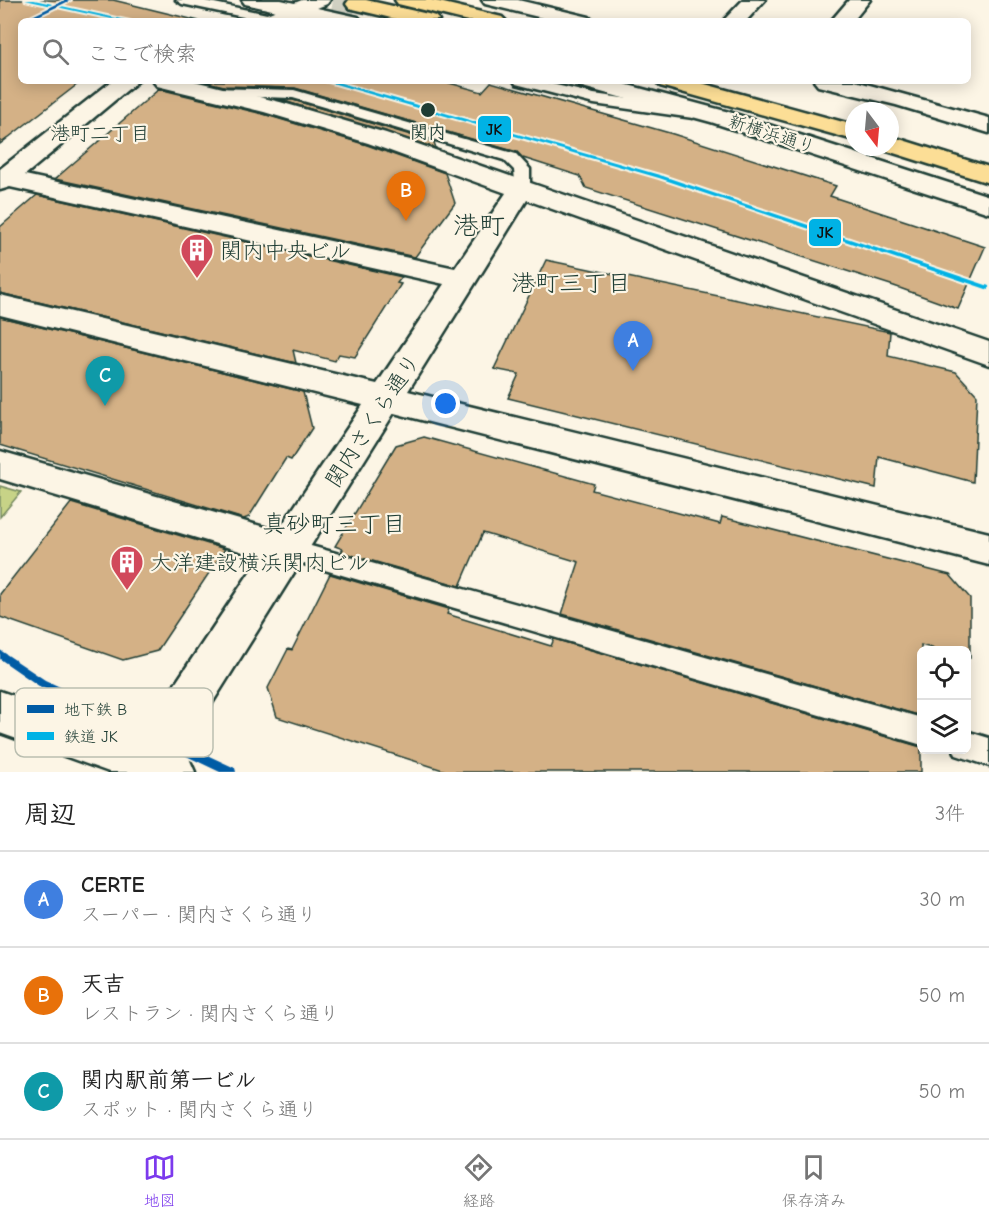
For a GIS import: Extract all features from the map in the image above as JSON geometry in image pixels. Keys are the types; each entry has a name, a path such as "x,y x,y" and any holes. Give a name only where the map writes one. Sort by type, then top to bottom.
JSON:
{"highway":[{"path":"405,0 482,18"},
{"path":"353,13 403,18"},
{"path":"679,84 845,130"},
{"path":"745,84 845,112"},
{"path":"899,127 989,154"},
{"path":"899,147 989,175"}],"street":[{"path":"252,0 279,17 353,13"},
{"path":"279,17 320,0"},
{"path":"492,0 569,18"},
{"path":"551,14 569,0"},
{"path":"737,18 755,0"},
{"path":"845,18 860,0"},
{"path":"3,180 122,84"},
{"path":"178,84 377,138 989,354"},
{"name":"新横浜通り","path":"598,84 720,117 989,205"},
{"path":"838,84 904,100 989,126"},
{"path":"3,180 463,279"},
{"name":"関内さくら通り","path":"203,688 286,549 387,399 522,188"},
{"path":"0,305 989,549"},
{"path":"0,465 286,549"},
{"path":"0,712 15,718"},
{"path":"122,757 154,769"}],"lane":[{"path":"182,0 279,17"},
{"path":"534,84 594,99 720,117"},
{"path":"286,549 917,731"},
{"path":"971,747 989,752"}],"green space":[{"path":"0,486 21,492 0,517"}],"building":[{"path":"0,0 113,0 187,18 18,18 18,84 78,84 0,144"},
{"path":"216,84 453,84 482,92 489,84 498,84 673,134 836,186 830,196 985,247 958,309 894,286 586,188 580,176 523,158 517,152 295,88"},
{"path":"159,89 263,114 367,145 445,173 455,203 415,257 55,179"},
{"path":"281,100 293,100 434,142 436,148"},
{"name":"関内中央ビル","path":"37,195 402,277 397,283 401,284 355,357 339,354 335,361 293,350 296,363 0,293 0,227"},
{"path":"546,260 890,332 888,356 956,372 977,395 973,482 879,457 876,488 508,398 519,374 494,369"},
{"path":"0,317 303,392 312,428 291,460 286,458 249,517 244,519 0,445"},
{"path":"424,437 594,484 592,490 720,524 722,517 950,575 970,598 970,646 917,646 917,715 562,614 579,562 483,533 460,586 341,552 343,549 335,546 396,445"},
{"name":"大洋建設横浜関内ビル","path":"71,503 225,549 157,651 123,660 0,617 0,594"},
{"path":"330,574 449,609 447,614 551,646 554,639 917,746 917,754 921,754 921,772 449,772 277,717 268,688 288,649 292,650"}],"tunnel":[{"path":"333,0 356,4"}],"metro line":[{"name":"B","path":"30,18 69,0"},
{"name":"B","path":"0,654 53,688"},
{"name":"B","path":"199,757 231,772"}],"rail line":[{"name":"JK","path":"27,0 114,18"},
{"name":"JK","path":"338,84 661,177 989,288"}],"place":[{"name":"関内","path":"428,110"},
{"name":"天吉","path":"406,221"},
{"name":"関内中央ビル","path":"197,279"},
{"name":"CERTE","path":"633,371"},
{"name":"関内駅前第一ビル","path":"105,406"},
{"name":"大洋建設横浜関内ビル","path":"127,591"}],"district":[{"name":"港町二丁目","path":"100,133"},
{"name":"港町","path":"479,225"},
{"name":"港町三丁目","path":"571,283"},
{"name":"真砂町三丁目","path":"334,524"}]}
